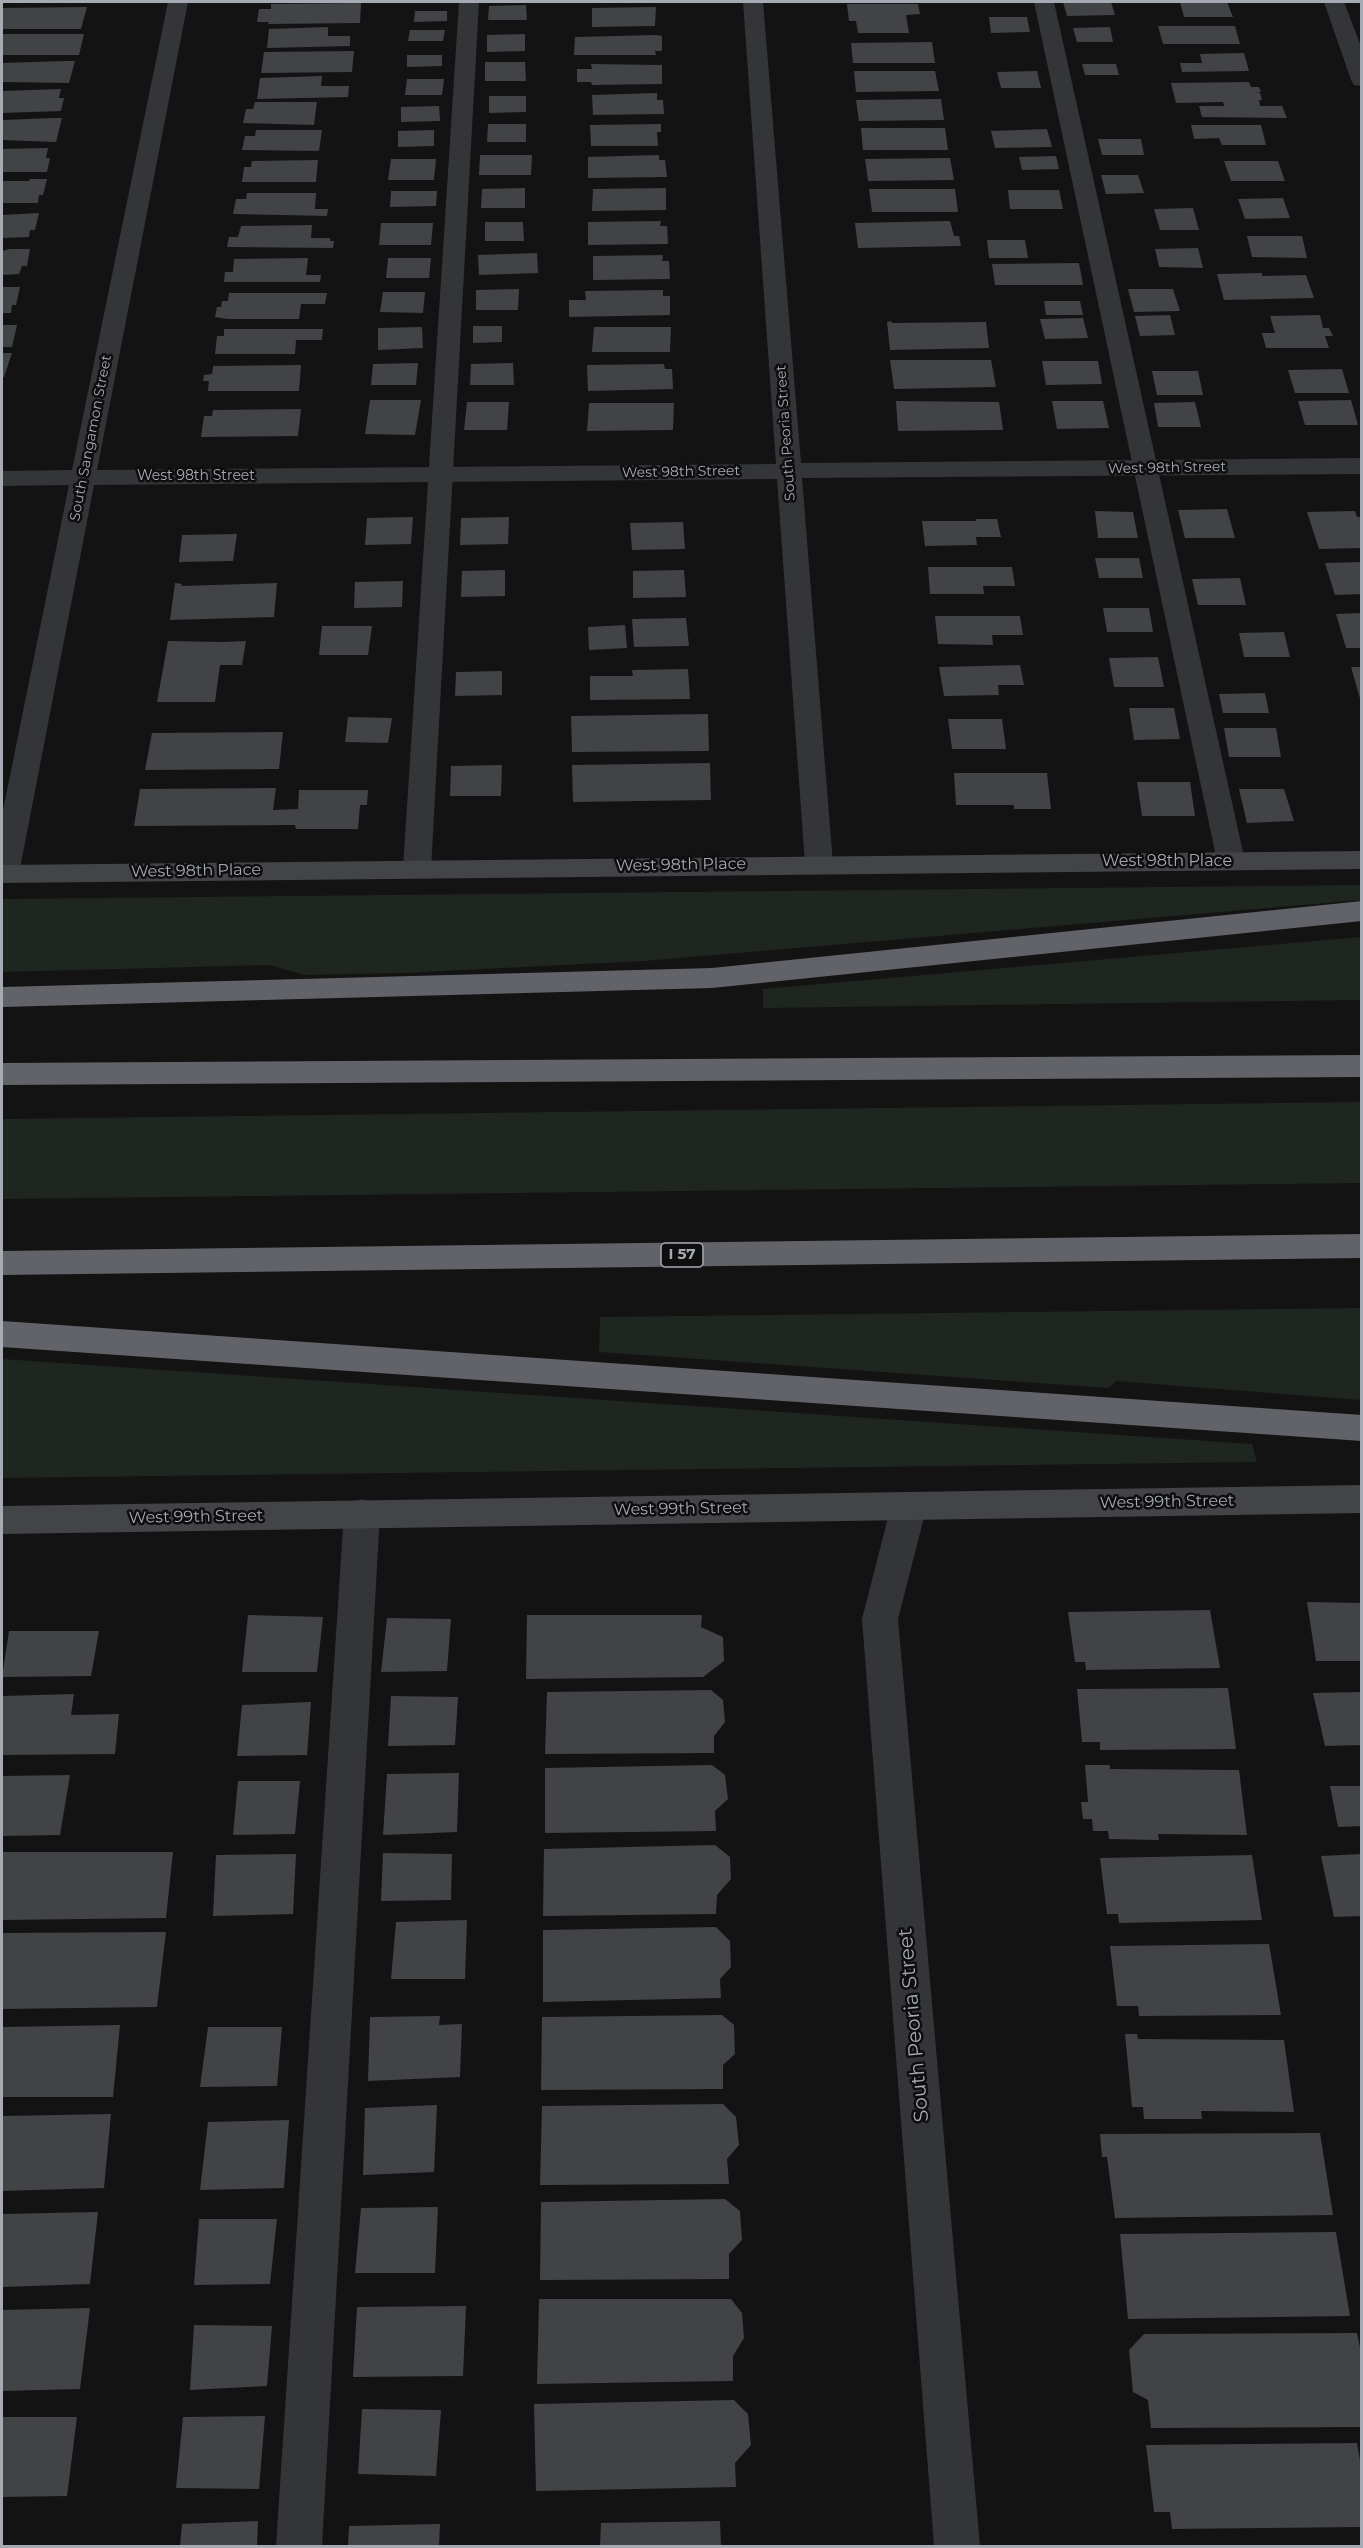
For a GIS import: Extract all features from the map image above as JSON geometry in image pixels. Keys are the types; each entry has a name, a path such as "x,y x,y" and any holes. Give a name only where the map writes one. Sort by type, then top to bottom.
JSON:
{"highway":[{"path":"2,997 712,978 1362,911"},
{"path":"2,1074 933,1071 1362,1066"},
{"name":"I 57","path":"2,1263 1362,1246"},
{"path":"2,1334 1362,1428"}],"street":[{"name":"South Sangamon Street","path":"3,874 178,2"},
{"path":"417,868 469,2"},
{"name":"South Peoria Street","path":"753,2 819,864"},
{"path":"1044,2 1231,861"},
{"path":"1334,2 1362,80"},
{"name":"West 98th Street","path":"2,478 1362,466"},
{"name":"West 98th Place","path":"3,874 1362,860"},
{"name":"West 99th Street","path":"2,1520 1362,1499"},
{"name":"South Peoria Street","path":"909,1506 880,1619 957,2547"},
{"path":"299,2547 362,1513"}],"shaded area":[{"path":"1362,885 1361,900 644,961 402,973 305,975 269,965 2,972 2,899"},
{"path":"1361,937 1361,1000 763,1008 763,989"},
{"path":"1361,1102 1361,1183 2,1199 2,1119"},
{"path":"1361,1308 1361,1400 1116,1381 1109,1388 599,1352 600,1317"},
{"path":"2,1359 1252,1444 1257,1462 2,1478"}],"building":[{"path":"1063,2 1111,2 1115,15 1067,16"},
{"path":"1180,2 1227,2 1233,17 1184,17"},
{"path":"361,3 360,23 268,24 269,22 257,22 259,9 271,9 271,4"},
{"path":"847,4 918,4 920,14 906,15 909,33 858,33 856,21 849,21"},
{"path":"526,5 527,20 488,20 489,6"},
{"path":"87,7 81,29 2,29 2,8"},
{"path":"656,7 655,26 592,27 592,8"},
{"path":"415,11 447,11 447,21 414,22"},
{"path":"989,17 1027,17 1030,32 991,33"},
{"path":"1158,26 1235,26 1240,44 1163,44"},
{"path":"328,27 328,36 350,36 350,46 267,48 269,29"},
{"path":"1110,27 1113,42 1077,42 1073,28"},
{"path":"410,30 445,30 443,41 408,41"},
{"path":"2,34 84,34 79,55 2,55"},
{"path":"525,34 525,51 487,52 487,35"},
{"path":"662,36 662,51 655,51 656,55 574,55 575,37"},
{"path":"932,42 935,63 853,63 851,43"},
{"path":"354,51 352,72 261,73 264,52"},
{"path":"1244,53 1249,71 1182,72 1180,63 1202,63 1200,54"},
{"path":"407,55 442,55 442,66 407,67"},
{"path":"75,61 69,83 2,82 2,63"},
{"path":"485,62 525,62 526,81 485,81"},
{"path":"591,64 662,65 662,84 592,85 591,82 577,82 577,69 592,69"},
{"path":"1082,64 1116,64 1119,75 1085,75"},
{"path":"854,71 935,71 939,91 856,92"},
{"path":"1037,71 1041,88 1001,88 997,72"},
{"path":"322,76 321,86 349,86 348,97 257,99 260,78"},
{"path":"407,79 444,79 442,95 405,95"},
{"path":"1249,82 1251,87 1259,87 1261,92 1257,92 1260,93 1262,100 1259,100 1260,106 1282,106 1287,118 1202,117 1199,106 1224,106 1223,102 1176,103 1171,83"},
{"path":"61,89 59,98 64,98 61,111 2,113 2,91"},
{"path":"657,93 657,100 663,100 664,114 593,115 592,95"},
{"path":"489,96 526,96 526,112 489,113"},
{"path":"941,99 944,120 859,121 856,100"},
{"path":"255,102 317,102 314,125 243,123 246,109 253,109"},
{"path":"439,106 440,121 401,122 401,107"},
{"path":"62,118 56,142 2,140 2,120"},
{"path":"488,124 526,124 526,142 487,142"},
{"path":"661,124 661,132 657,132 658,146 591,146 590,125"},
{"path":"1191,125 1261,125 1266,145 1222,145 1219,138 1194,139"},
{"path":"861,128 945,128 948,150 863,150"},
{"path":"1047,129 1052,147 995,148 991,131"},
{"path":"256,130 322,130 319,151 242,150 245,136 255,136"},
{"path":"434,130 434,146 398,147 398,131"},
{"path":"1098,139 1141,139 1144,155 1102,155"},
{"path":"48,148 46,158 50,158 47,172 2,172 2,149"},
{"path":"480,155 532,155 531,175 479,175"},
{"path":"659,155 659,160 665,160 667,177 588,178 588,157"},
{"path":"1056,156 1059,169 1022,170 1019,157"},
{"path":"950,158 954,180 868,181 865,159"},
{"path":"391,159 436,159 434,180 388,180"},
{"path":"318,160 316,182 242,182 244,167 251,167 252,161"},
{"path":"1224,161 1278,161 1285,181 1231,181"},
{"path":"1101,175 1138,175 1144,193 1106,194"},
{"path":"30,179 47,179 43,195 39,195 38,203 2,203 2,181 29,181"},
{"path":"525,188 525,208 481,208 482,189"},
{"path":"666,188 666,210 592,211 593,189"},
{"path":"869,189 955,189 958,212 872,212"},
{"path":"1008,190 1059,190 1063,209 1010,209"},
{"path":"391,191 437,191 436,206 390,207"},
{"path":"247,193 316,193 315,209 328,209 327,216 233,214 236,199 246,199"},
{"path":"1283,198 1290,218 1245,219 1238,199"},
{"path":"1193,208 1199,230 1160,230 1154,209"},
{"path":"39,213 35,230 30,230 29,237 2,238 2,215"},
{"path":"661,221 660,226 667,226 668,244 588,245 588,222"},
{"path":"950,221 954,236 959,236 961,246 858,248 855,223"},
{"path":"485,222 523,222 524,241 485,241"},
{"path":"381,223 433,223 431,245 379,245"},
{"path":"312,225 311,238 330,238 330,241 334,241 333,248 227,247 229,237 238,237 241,226"},
{"path":"1247,236 1302,236 1307,258 1252,257"},
{"path":"987,240 1025,240 1028,258 989,258"},
{"path":"1198,248 1203,268 1159,267 1155,249"},
{"path":"30,249 27,266 22,266 19,274 2,275 2,251"},
{"path":"537,253 538,273 479,275 478,255"},
{"path":"663,255 662,261 669,261 670,279 593,280 593,256"},
{"path":"308,258 306,275 321,275 320,282 224,282 225,272 233,272 234,259"},
{"path":"388,258 431,258 429,278 386,278"},
{"path":"1079,263 1083,285 995,285 992,264"},
{"path":"1262,273 1262,276 1306,275 1314,298 1224,300 1217,274"},
{"path":"2,287 20,287 16,305 12,305 11,313 2,313"},
{"path":"519,289 518,310 476,310 476,290"},
{"path":"1128,289 1173,289 1180,311 1134,312"},
{"path":"663,290 663,296 670,296 670,315 569,317 569,300 586,300 585,291"},
{"path":"383,292 425,292 423,313 380,312"},
{"path":"229,293 327,293 325,304 301,304 299,319 215,317 217,307 221,307 222,301 228,301"},
{"path":"1044,301 1080,301 1083,315 1046,315"},
{"path":"1170,315 1175,335 1140,336 1135,316"},
{"path":"1320,315 1323,328 1329,328 1333,336 1325,336 1329,348 1266,348 1262,333 1275,333 1270,316"},
{"path":"1083,318 1088,338 1045,339 1040,319"},
{"path":"887,322 892,323 986,322 989,348 890,350"},
{"path":"2,325 17,325 12,347 2,347"},
{"path":"473,326 502,326 502,342 473,343"},
{"path":"422,327 423,348 378,350 378,328"},
{"path":"594,327 671,327 670,352 592,352"},
{"path":"224,329 323,329 322,340 296,340 295,354 215,354 217,336 224,336"},
{"path":"2,353 12,353 4,377 2,377"},
{"path":"890,360 991,360 996,387 894,389"},
{"path":"1042,361 1098,361 1102,384 1046,385"},
{"path":"418,363 416,385 371,385 373,364"},
{"path":"513,363 514,385 470,385 471,364"},
{"path":"664,364 665,369 672,369 673,389 588,391 587,365"},
{"path":"301,365 299,391 208,391 209,381 203,381 204,375 212,374 213,366"},
{"path":"1342,369 1349,393 1295,393 1288,370"},
{"path":"1152,371 1198,371 1203,395 1157,395"},
{"path":"370,400 421,400 415,435 365,434"},
{"path":"1351,400 1358,425 1305,425 1298,401"},
{"path":"896,401 999,402 1003,430 898,431"},
{"path":"1052,401 1103,401 1109,428 1057,429"},
{"path":"467,402 509,402 507,430 464,430"},
{"path":"1195,402 1201,427 1158,427 1154,403"},
{"path":"589,403 674,403 673,430 587,431"},
{"path":"301,409 298,436 201,437 204,416 212,416 213,410"},
{"path":"1227,509 1235,538 1185,538 1178,510"},
{"path":"1095,511 1133,512 1138,538 1098,538"},
{"path":"1355,511 1357,517 1362,517 1362,548 1319,549 1307,512"},
{"path":"413,517 411,544 365,545 367,518"},
{"path":"509,517 508,544 460,545 461,518"},
{"path":"976,519 997,519 1001,537 976,537 977,545 925,546 922,521 976,521"},
{"path":"683,522 685,549 632,550 630,523"},
{"path":"237,534 233,561 179,562 182,535"},
{"path":"1095,558 1139,558 1143,578 1099,578"},
{"path":"1362,562 1362,594 1335,595 1325,563"},
{"path":"928,567 1012,567 1015,586 983,586 984,594 930,594"},
{"path":"505,570 505,596 461,597 462,571"},
{"path":"684,570 686,597 633,598 633,571"},
{"path":"1240,578 1246,605 1198,605 1192,579"},
{"path":"403,581 402,607 354,608 355,582"},
{"path":"175,583 182,584 181,586 277,583 274,617 170,620"},
{"path":"1103,608 1149,608 1153,632 1107,632"},
{"path":"1362,613 1362,648 1346,648 1336,614"},
{"path":"935,616 1020,616 1023,635 992,635 993,645 938,644"},
{"path":"686,618 689,646 634,647 632,619"},
{"path":"625,625 627,648 589,650 588,627"},
{"path":"322,626 372,626 368,655 319,655"},
{"path":"1284,632 1290,657 1244,657 1239,633"},
{"path":"168,641 246,641 242,665 220,665 215,702 157,702"},
{"path":"1158,657 1164,687 1114,687 1109,658"},
{"path":"1020,665 1024,685 998,685 999,695 944,696 939,667"},
{"path":"1351,667 1362,667 1362,702 1361,702"},
{"path":"688,669 690,699 590,700 590,676 633,676 632,670"},
{"path":"502,671 502,695 455,696 456,672"},
{"path":"1265,693 1269,713 1223,713 1219,694"},
{"path":"1129,708 1174,708 1180,739 1134,740"},
{"path":"708,714 709,751 572,752 571,716"},
{"path":"348,717 392,718 388,743 345,742"},
{"path":"948,719 1002,719 1006,749 952,749"},
{"path":"1224,728 1276,728 1281,757 1229,757"},
{"path":"283,732 279,769 145,770 152,733"},
{"path":"710,763 711,800 573,802 572,765"},
{"path":"502,765 501,796 450,796 451,766"},
{"path":"954,773 1047,773 1051,809 1014,809 1014,805 956,805"},
{"path":"1137,782 1190,782 1195,816 1142,816"},
{"path":"276,788 273,810 298,809 299,790 368,790 367,805 360,805 358,829 296,829 295,825 134,826 140,789"},
{"path":"1239,789 1284,789 1294,821 1247,823"},
{"path":"1307,1602 1362,1603 1362,1661 1316,1661"},
{"path":"1210,1610 1220,1668 1086,1670 1085,1662 1075,1662 1068,1612"},
{"path":"248,1615 323,1617 317,1672 242,1672"},
{"path":"527,1615 702,1615 701,1627 723,1637 724,1661 703,1677 526,1679"},
{"path":"387,1618 451,1619 447,1671 381,1672"},
{"path":"9,1631 99,1631 91,1676 2,1677"},
{"path":"1228,1688 1236,1749 1100,1750 1100,1742 1082,1742 1077,1689"},
{"path":"711,1690 723,1700 725,1722 714,1736 714,1753 545,1754 547,1692"},
{"path":"1362,1692 1362,1745 1325,1746 1313,1693"},
{"path":"74,1694 71,1715 119,1714 115,1754 2,1755 2,1696"},
{"path":"391,1696 458,1697 455,1745 388,1746"},
{"path":"311,1702 307,1755 237,1756 242,1705"},
{"path":"712,1765 725,1775 728,1799 715,1811 716,1831 545,1833 545,1768"},
{"path":"1085,1765 1110,1765 1110,1769 1239,1770 1247,1835 1158,1834 1159,1840 1109,1839 1108,1831 1093,1831 1092,1819 1083,1819 1081,1802 1088,1802"},
{"path":"459,1773 457,1832 383,1835 387,1774"},
{"path":"70,1775 60,1835 2,1836 2,1776"},
{"path":"238,1781 300,1781 295,1834 233,1835"},
{"path":"1330,1786 1362,1786 1362,1826 1338,1827"},
{"path":"715,1845 730,1857 731,1879 717,1895 716,1914 543,1916 544,1849"},
{"path":"2,1852 173,1852 166,1918 2,1920"},
{"path":"383,1853 452,1854 451,1900 381,1901"},
{"path":"296,1854 293,1914 213,1916 216,1855"},
{"path":"1362,1854 1362,1916 1334,1917 1321,1856"},
{"path":"1252,1855 1262,1920 1119,1923 1118,1914 1107,1914 1100,1858"},
{"path":"467,1920 465,1979 391,1979 396,1922"},
{"path":"716,1927 730,1941 731,1967 720,1979 721,1998 543,2002 543,1930"},
{"path":"166,1932 157,2007 2,2009 2,1933"},
{"path":"1269,1944 1281,2015 1139,2016 1138,2006 1117,2006 1110,1946"},
{"path":"722,2015 734,2025 735,2054 723,2065 723,2089 541,2090 542,2017"},
{"path":"440,2016 439,2025 462,2024 460,2077 368,2081 370,2017"},
{"path":"120,2025 113,2097 2,2097 2,2027"},
{"path":"208,2027 282,2027 277,2086 200,2087"},
{"path":"1125,2034 1137,2034 1138,2039 1284,2040 1294,2112 1201,2111 1202,2119 1144,2119 1143,2107 1132,2107"},
{"path":"723,2104 736,2117 739,2145 727,2159 729,2184 540,2185 542,2106"},
{"path":"437,2105 434,2172 363,2175 365,2108"},
{"path":"111,2114 104,2188 2,2191 2,2116"},
{"path":"289,2120 284,2188 200,2190 208,2122"},
{"path":"1320,2133 1333,2215 1115,2218 1107,2157 1102,2157 1100,2134"},
{"path":"725,2199 740,2211 742,2240 729,2254 729,2279 540,2280 541,2202"},
{"path":"438,2207 435,2273 355,2273 361,2208"},
{"path":"98,2212 90,2284 2,2287 2,2214"},
{"path":"199,2219 277,2219 270,2284 194,2285"},
{"path":"1336,2232 1350,2316 1128,2319 1120,2234"},
{"path":"539,2299 731,2299 742,2313 744,2338 733,2356 733,2381 537,2384"},
{"path":"466,2306 463,2376 353,2377 357,2307"},
{"path":"90,2308 80,2389 2,2391 2,2310"},
{"path":"194,2325 272,2326 267,2386 190,2390"},
{"path":"1357,2333 1362,2358 1362,2427 1151,2428 1148,2400 1133,2392 1129,2350 1144,2334"},
{"path":"734,2400 748,2414 751,2445 735,2463 736,2487 536,2491 534,2404"},
{"path":"362,2409 441,2410 436,2476 358,2474"},
{"path":"265,2416 259,2489 176,2488 183,2417"},
{"path":"2,2417 77,2417 67,2496 2,2497"},
{"path":"1357,2443 1362,2472 1362,2527 1172,2529 1170,2512 1154,2512 1146,2445"},
{"path":"258,2521 257,2546 180,2546 182,2524"},
{"path":"720,2521 721,2546 600,2546 601,2523"},
{"path":"440,2524 439,2546 348,2546 349,2526"}]}
